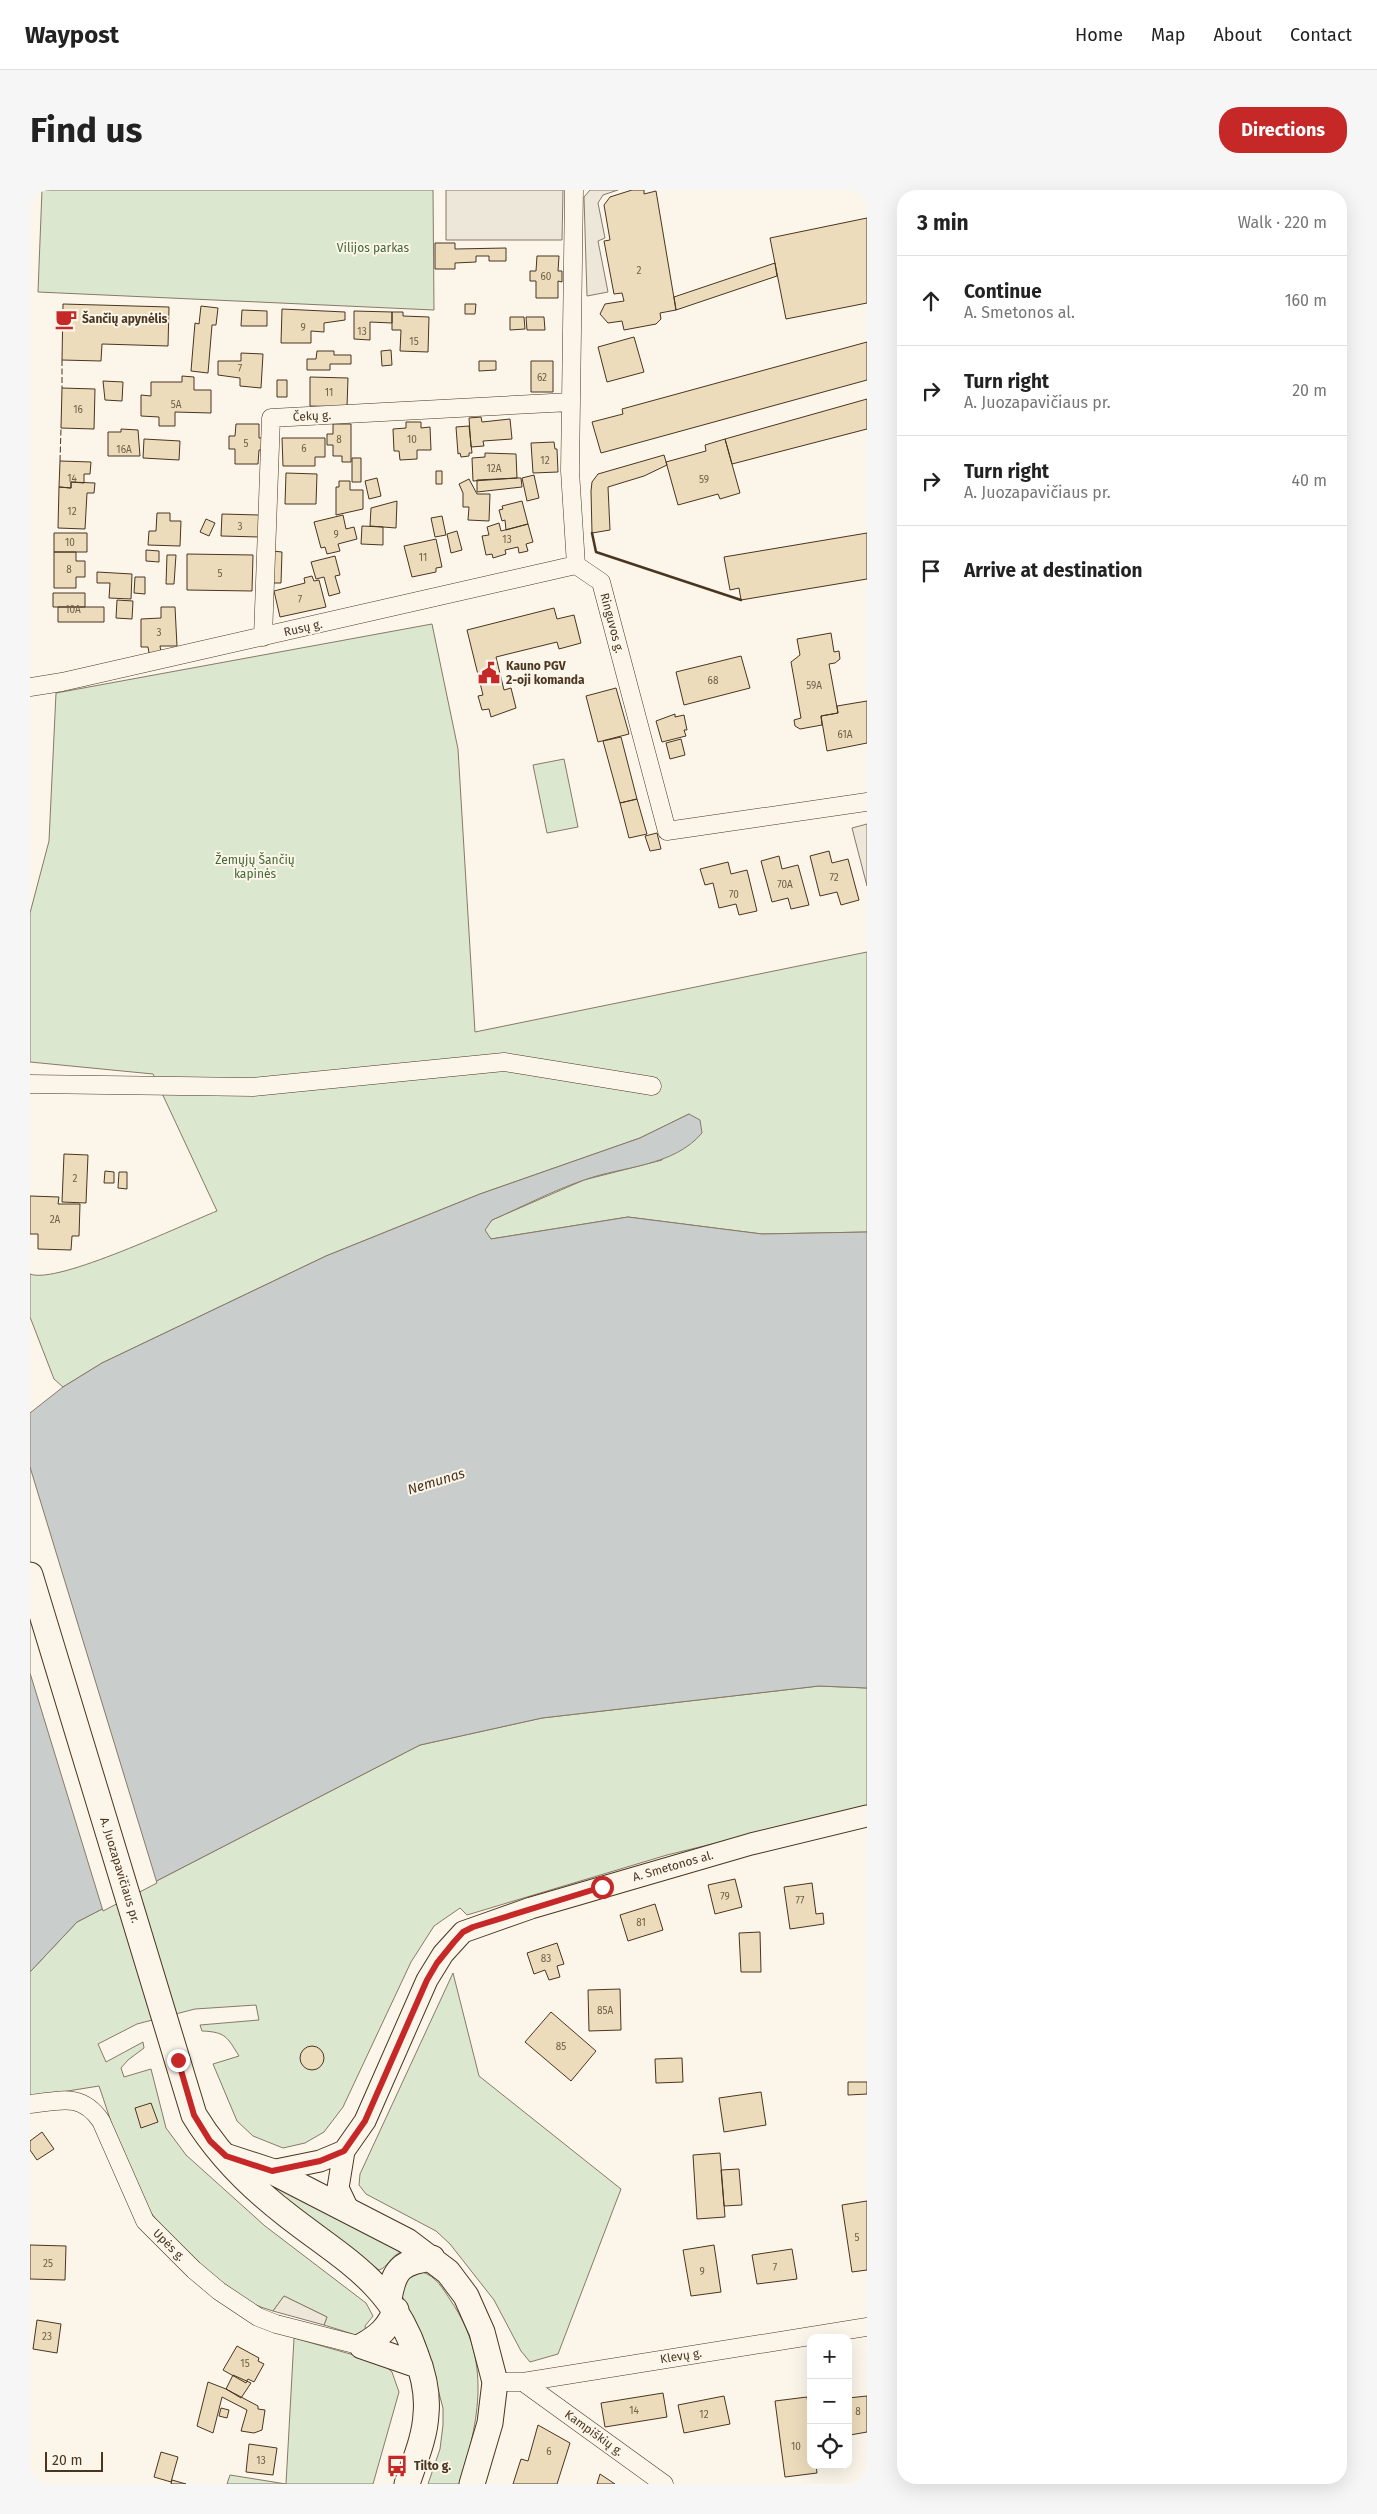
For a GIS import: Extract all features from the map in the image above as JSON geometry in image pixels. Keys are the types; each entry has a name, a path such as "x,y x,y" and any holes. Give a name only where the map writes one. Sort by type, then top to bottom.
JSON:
{"main road":[{"name":"A. Juozapavičiaus pr.","path":"30,1576 194,2115 210,2141 258,2190 286,2215 342,2255 392,2305"},
{"name":"A. Juozapavičiaus pr.","path":"226,2156 272,2171"},
{"path":"272,2171 348,2209 406,2241 432,2258 448,2272 466,2296 482,2332 495,2382 490,2423 472,2484"},
{"path":"362,2346 382,2333 388,2326 392,2305 392,2280 398,2271 411,2261 432,2258"},
{"path":"392,2305 410,2337 420,2366 425,2393 426,2415 407,2484"},
{"path":"362,2346 420,2366"}],"street":[{"path":"574,190 570,471 576,565"},
{"name":"Čekų g.","path":"263,637 271,418 571,402"},
{"name":"Rusų g.","path":"30,687 62,682 576,565"},
{"name":"Ringuvos g.","path":"576,565 601,582 667,831 867,802"},
{"path":"30,1084 253,1087 504,1062 652,1086"},
{"name":"A. Smetonos al.","path":"348,2209 338,2188 344,2151 365,2121 427,1980 443,1954 463,1932 531,1908 751,1844 867,1816"},
{"name":"Upės g.","path":"30,2104 69,2099 82,2102 92,2108 100,2121 145,2221 194,2270 232,2300 258,2317 276,2324 362,2346"},
{"path":"272,2171 320,2161 344,2151"},
{"name":"Klevų g.","path":"495,2382 523,2382 867,2327"},
{"name":"Kampiškių g.","path":"523,2382 664,2484"}],"green space":[{"name":"Vilijos parkas","path":"42,190 433,190 434,310 38,292"},
{"name":"Žemųjų Šančių kapinės","path":"432,624 458,749 475,1032 867,952 867,1232 762,1234 628,1217 491,1239 484,1230 492,1220 584,1180 662,1160 689,1114 640,1138 480,1194 326,1256 102,1363 63,1387 54,1379 30,1317 30,1274 44,1275 66,1271 121,1252 217,1211 153,1074 30,1062 30,913 49,841 56,693"},
{"path":"564,759 578,827 547,833 533,765"},
{"path":"819,1686 867,1688 867,1806 667,1855 467,1915 460,1908 434,1926 411,1962 343,2107 324,2132 305,2143 283,2148 253,2136 237,2121 213,2064 239,2056 225,2037 221,2034 202,2031 200,2025 259,2020 256,2005 195,2009 137,2024 98,2044 106,2062 143,2042 144,2048 121,2068 124,2077 151,2069 166,2128 186,2155 265,2226 366,2303 373,2316 365,2326 366,2333 356,2335 324,2325 327,2317 284,2296 273,2311 252,2303 234,2293 201,2265 168,2233 147,2206 134,2183 123,2156 99,2086 30,2097 30,1972 77,1922 420,1745 542,1718"},
{"path":"453,1973 479,2076 621,2189 558,2354 530,2362 521,2351 494,2300 450,2244 436,2231 366,2194 359,2185 360,2174"},
{"path":"276,2186 401,2252 379,2270 273,2191"},
{"path":"422,2272 439,2284 451,2301 464,2324 477,2368 478,2391 476,2413 467,2460 460,2484 428,2484 440,2449 443,2408 425,2342 401,2294 409,2276"},
{"path":"294,2338 382,2363 392,2372 399,2392 373,2484 286,2484"},
{"path":"230,2475 286,2484 227,2484"}],"shaded area":[{"path":"446,190 563,190 562,240 446,240"},
{"path":"590,190 618,190 603,195 598,203 605,238 598,241 608,292 587,296 584,197"},
{"path":"867,824 867,886 852,828"},
{"path":"284,2296 327,2317 324,2325 273,2311"}],"water":[{"name":"Nemunas","path":"689,1114 700,1120 702,1133 677,1153 647,1164 599,1175 560,1189 492,1220 485,1230 491,1239 628,1217 762,1234 867,1232 867,1688 819,1686 542,1718 420,1745 77,1922 30,1972 30,1413 63,1387 102,1363 326,1256 480,1194 640,1138"}],"pier":[{"path":"30,1467 157,1883 103,1911 30,1673"}],"building":[{"path":"632,190 644,190 644,194 656,191 676,310 660,313 661,319 656,324 624,330 622,321 608,323 600,314 605,304 624,301 622,293 614,294 604,241 610,240 604,205 610,197"},
{"path":"867,218 867,303 786,319 770,238"},
{"path":"435,243 455,243 455,249 506,248 506,261 489,261 489,256 476,256 476,262 455,263 455,269 435,269"},
{"path":"537,256 559,256 558,271 562,271 562,282 558,281 558,298 536,298 536,281 530,281 530,271 536,271"},
{"path":"775,263 777,276 676,310 674,297"},
{"path":"63,304 169,307 168,346 102,344 101,361 62,360"},
{"path":"465,304 476,304 475,314 465,314"},
{"path":"201,306 218,308 216,325 212,325 208,373 191,371 195,323 199,324"},
{"path":"282,309 345,312 345,320 324,323 324,332 311,331 311,343 281,343"},
{"path":"242,310 267,311 267,326 241,326"},
{"path":"354,311 392,312 392,323 370,322 370,340 354,339"},
{"path":"392,312 403,312 403,316 429,317 428,352 400,351 401,330 392,330"},
{"path":"510,317 524,317 525,329 510,330"},
{"path":"526,317 544,317 545,330 527,330"},
{"path":"634,337 644,372 607,382 598,347"},
{"path":"867,342 867,380 601,453 592,422 623,414 622,409"},
{"path":"391,350 392,365 382,366 381,351"},
{"path":"317,351 334,351 334,355 351,355 351,364 330,364 330,370 307,370 307,359 316,359"},
{"path":"241,353 263,354 261,388 240,386 240,378 218,375 218,361 241,361"},
{"path":"479,361 496,361 496,370 479,371"},
{"path":"531,361 553,361 553,392 531,392"},
{"path":"182,376 194,377 194,390 211,390 211,413 175,412 175,426 159,426 159,417 141,416 141,395 151,396 151,382 182,382"},
{"path":"310,377 348,378 347,407 310,406"},
{"path":"277,380 287,380 287,397 277,397"},
{"path":"103,381 123,382 122,401 105,400"},
{"path":"62,388 95,389 94,429 61,428"},
{"path":"867,399 867,429 732,464 725,439"},
{"path":"481,417 482,422 510,419 512,439 483,441 484,446 471,447 469,418"},
{"path":"406,422 421,422 421,428 430,427 431,450 417,450 417,459 400,460 399,451 394,451 393,429 406,428"},
{"path":"236,424 259,424 259,438 263,438 263,450 259,450 258,464 235,464 235,449 229,449 229,436 235,436"},
{"path":"333,424 351,424 351,462 342,462 342,456 333,456 333,445 327,445 327,434 333,434"},
{"path":"469,426 472,453 469,453 469,456 461,457 460,453 458,454 456,427"},
{"path":"121,429 138,430 140,456 108,456 108,432 121,432"},
{"path":"282,438 325,438 325,457 315,457 315,466 283,466"},
{"path":"144,439 180,441 179,460 143,458"},
{"path":"725,439 740,493 720,499 718,494 678,505 666,462 706,451 705,445"},
{"path":"554,442 555,449 557,449 558,472 533,473 531,443"},
{"path":"485,453 516,454 517,478 473,481 472,458 485,457"},
{"path":"664,455 667,465 644,476 608,487 610,530 592,533 591,491 592,482 598,474"},
{"path":"352,458 361,458 361,482 352,482"},
{"path":"60,461 91,462 90,474 84,474 84,483 71,482 71,488 59,487"},
{"path":"436,471 442,471 442,484 436,484"},
{"path":"286,473 317,474 316,504 285,504"},
{"path":"534,475 539,498 527,501 522,478"},
{"path":"377,478 381,496 369,499 365,481"},
{"path":"521,478 522,487 477,492 477,480"},
{"path":"469,479 477,494 490,494 489,521 468,520 469,507 463,507 463,493 459,484"},
{"path":"339,481 350,481 350,490 363,490 363,509 336,515 336,487 339,487"},
{"path":"71,482 95,483 94,493 87,493 85,529 58,528 59,487 71,488"},
{"path":"397,501 396,528 370,526 371,508"},
{"path":"522,501 528,524 506,530 505,520 502,521 499,510 503,509 502,506"},
{"path":"157,513 170,513 170,521 181,521 180,546 148,545 149,531 156,531"},
{"path":"222,514 259,515 259,537 221,536"},
{"path":"343,515 346,529 354,527 357,539 338,544 340,551 327,554 325,547 321,548 314,522"},
{"path":"442,516 446,535 435,537 431,518"},
{"path":"206,519 215,523 209,536 200,532"},
{"path":"499,523 501,531 528,524 533,542 526,544 528,551 519,553 518,547 505,550 506,554 493,558 492,554 486,555 482,536 489,535 487,527"},
{"path":"362,526 383,527 383,545 361,544"},
{"path":"457,531 462,550 451,553 447,534"},
{"path":"54,533 87,533 87,552 54,552"},
{"path":"867,533 867,579 741,600 739,588 730,590 724,557"},
{"path":"436,539 442,567 436,568 436,572 412,577 404,546"},
{"path":"146,550 159,551 159,562 146,561"},
{"path":"272,551 282,552 281,583 271,583"},
{"path":"54,552 76,552 76,561 85,561 85,577 76,577 76,588 54,588"},
{"path":"187,554 253,555 252,591 187,590"},
{"path":"167,555 176,555 174,584 166,584"},
{"path":"335,556 340,575 335,576 340,593 329,596 324,577 316,579 311,562"},
{"path":"97,572 132,574 131,599 109,598 110,583 97,583"},
{"path":"312,576 314,581 319,580 326,607 280,617 274,591 305,583 304,578"},
{"path":"135,577 145,577 145,594 134,593"},
{"path":"53,593 85,593 85,607 53,607"},
{"path":"117,600 133,601 132,619 116,618"},
{"path":"58,607 104,607 104,622 58,622"},
{"path":"161,607 175,607 177,646 160,646 161,652 149,653 148,647 141,647 141,619 161,618"},
{"name":"Kauno PGV 2-oji komanda","path":"554,608 557,619 574,615 581,643 559,649 557,642 496,657 504,690 511,688 516,708 491,717 489,709 482,710 478,696 483,695 467,630"},
{"path":"831,633 834,652 839,651 840,659 835,663 829,664 838,713 821,716 822,725 800,729 795,726 794,720 801,718 791,662 800,655 797,639"},
{"path":"741,656 750,688 684,705 676,672"},
{"path":"616,688 629,734 598,742 586,696"},
{"path":"867,701 867,743 827,751 821,716 838,713 837,706"},
{"path":"675,714 675,717 684,715 687,730 684,730 686,736 662,742 656,721"},
{"path":"621,737 637,799 620,803 603,741"},
{"path":"681,739 685,755 670,759 666,743"},
{"path":"637,799 647,834 629,838 620,803"},
{"path":"657,833 661,849 650,851 645,836"},
{"path":"829,851 832,863 848,859 859,900 841,905 837,892 820,896 810,856"},
{"path":"779,856 782,869 798,865 809,905 791,909 788,898 772,902 761,861"},
{"path":"728,862 731,874 747,870 757,911 739,915 736,904 719,908 713,883 705,885 700,869"},
{"path":"64,1154 88,1155 86,1203 62,1202"},
{"path":"105,1171 114,1172 114,1183 104,1183"},
{"path":"119,1172 127,1172 127,1189 118,1188"},
{"path":"30,1196 59,1197 58,1204 80,1204 79,1236 72,1236 71,1250 38,1249 38,1234 30,1234"},
{"path":"735,1879 742,1907 715,1914 708,1885"},
{"path":"812,1883 816,1914 823,1913 824,1924 790,1929 784,1887"},
{"path":"655,1904 663,1930 628,1941 620,1915"},
{"path":"760,1932 761,1972 741,1972 739,1933"},
{"path":"557,1943 564,1964 557,1966 560,1977 549,1980 545,1970 534,1974 527,1953"},
{"path":"620,1989 621,2030 589,2031 588,1990"},
{"path":"551,2012 596,2051 571,2081 525,2042"},
{"path":"312,2046 317,2047 323,2053 323,2063 317,2069 312,2070 307,2069 301,2063 300,2058 301,2053 307,2047"},
{"path":"682,2058 683,2082 656,2083 655,2059"},
{"path":"848,2082 867,2082 867,2094 848,2095"},
{"path":"761,2092 766,2125 724,2132 719,2098"},
{"path":"151,2103 158,2122 141,2128 135,2108"},
{"path":"42,2132 54,2149 37,2160 30,2150 30,2141"},
{"path":"720,2153 725,2217 697,2219 693,2155"},
{"path":"739,2169 742,2205 724,2206 721,2170"},
{"path":"867,2201 867,2270 852,2272 842,2205"},
{"path":"30,2245 66,2246 65,2280 30,2279"},
{"path":"714,2245 721,2292 691,2296 683,2250"},
{"path":"792,2249 797,2279 757,2284 752,2255"},
{"path":"37,2320 61,2324 57,2353 33,2349"},
{"path":"237,2346 259,2358 258,2361 264,2364 254,2382 248,2379 246,2383 223,2370"},
{"path":"233,2375 251,2383 241,2398 226,2389"},
{"path":"208,2382 258,2406 258,2409 265,2410 262,2430 254,2433 241,2431 247,2410 222,2397 213,2433 197,2426"},
{"path":"663,2393 667,2417 605,2427 601,2403"},
{"path":"724,2396 730,2424 684,2433 678,2405"},
{"path":"867,2396 867,2432 852,2435 852,2398"},
{"path":"807,2397 807,2469 816,2469 817,2473 785,2477 775,2401"},
{"path":"221,2408 229,2410 227,2418 219,2416"},
{"path":"538,2425 570,2443 557,2484 513,2484 521,2459 528,2461"},
{"path":"249,2444 277,2448 273,2475 246,2472"},
{"path":"161,2452 178,2457 171,2482 154,2477"},
{"path":"600,2474 615,2484 597,2484"},
{"path":"172,2480 186,2484 171,2484"}],"fence":[{"path":"62,360 62,388"},
{"path":"60,461 61,428"}],"wall":[{"path":"592,533 596,552 741,600"}],"place":[{"name":"Šančių apynėlis","path":"66,319"},
{"name":"Kauno PGV 2-oji komanda","path":"489,673"},
{"name":"Tilto g.","path":"397,2466"}],"route":[{"path":"178,2060 194,2115 210,2141 226,2156 272,2171 320,2161 344,2151 365,2121 427,1980 443,1954 463,1932 531,1908 602,1887"}]}
